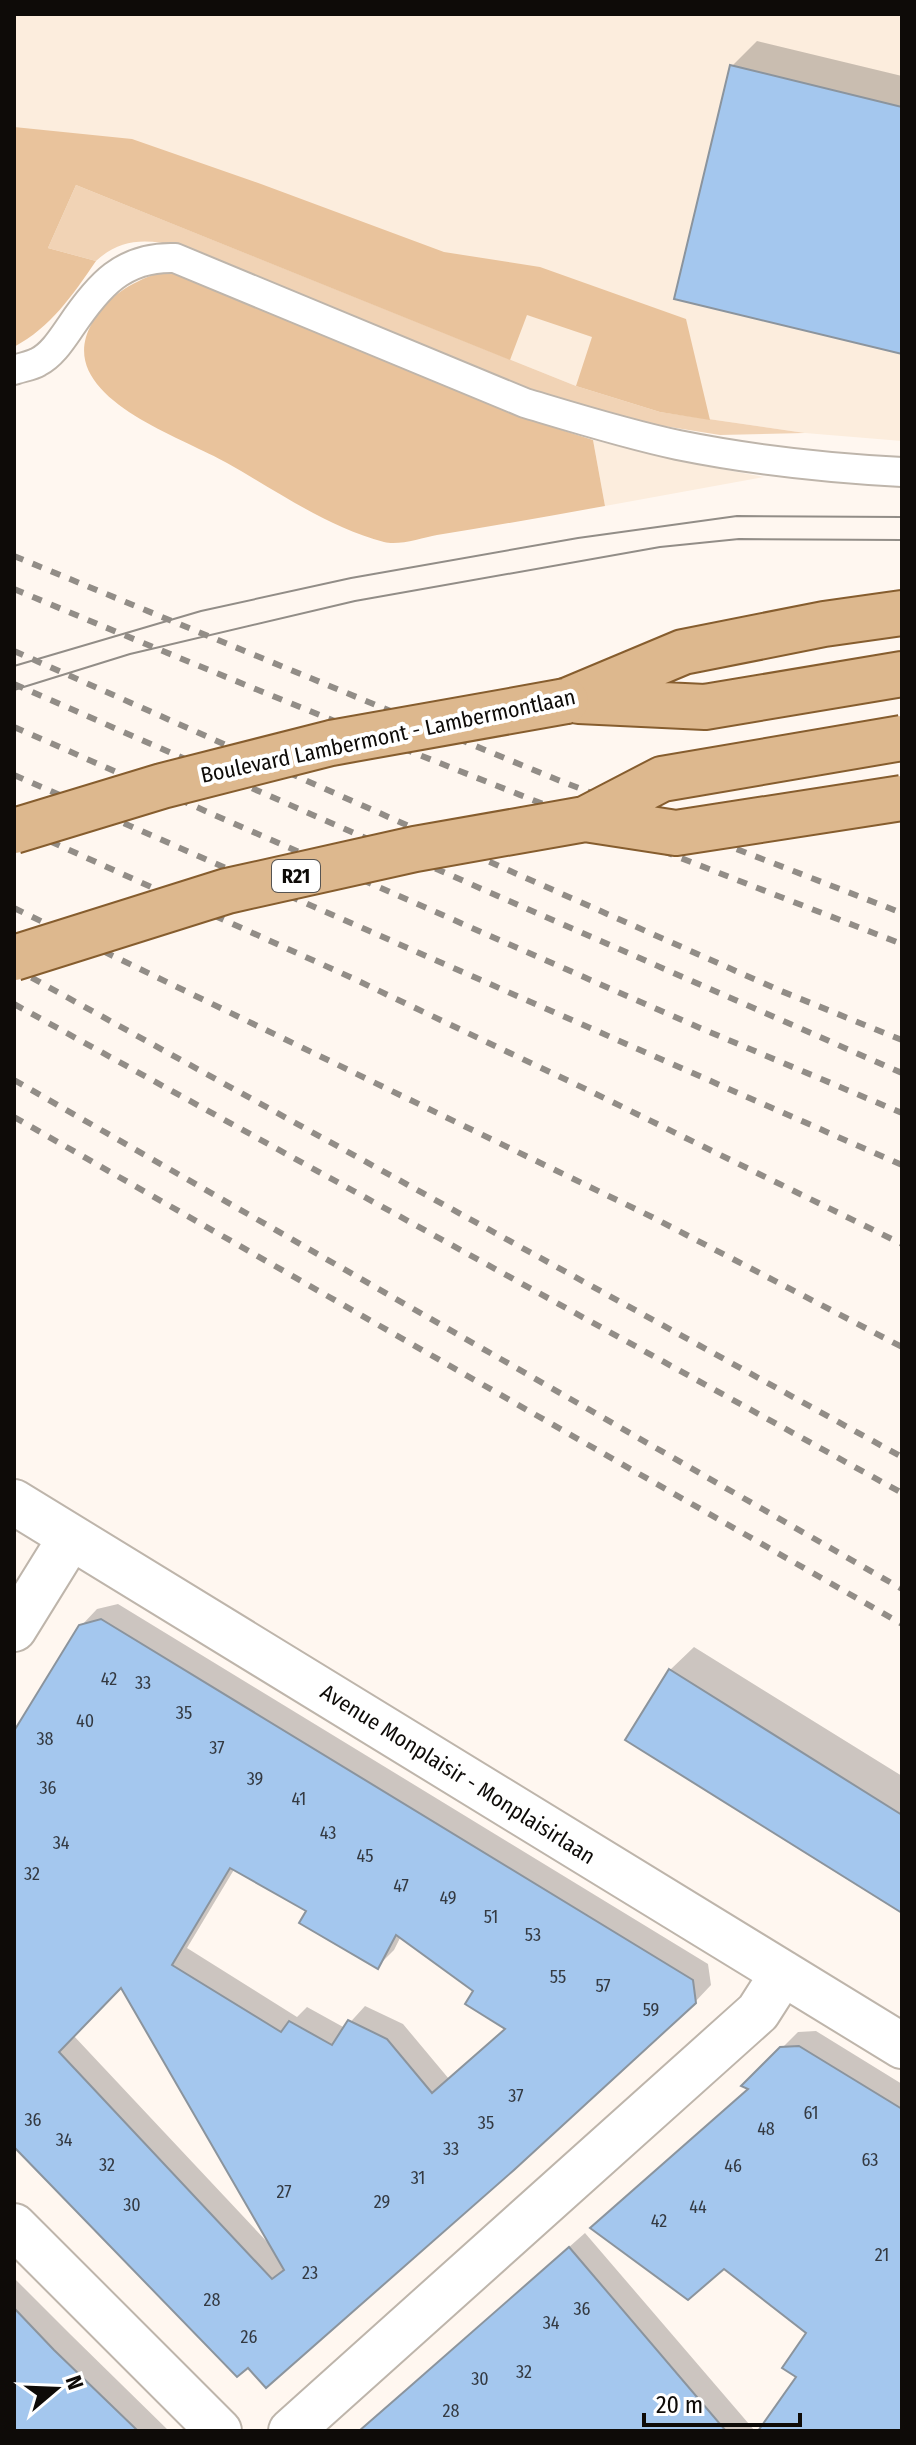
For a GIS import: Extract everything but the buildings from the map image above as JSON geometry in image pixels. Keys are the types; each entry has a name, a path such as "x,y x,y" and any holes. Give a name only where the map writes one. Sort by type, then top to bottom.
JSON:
{"main road":[{"name":"Boulevard Lambermont - Lambermontlaan","path":"14,831 162,786 331,743 566,701 683,652 824,624 902,613"},
{"path":"566,701 705,707 902,674"},
{"name":"R21","path":"14,958 227,891 415,849 585,819 662,779 902,738"},
{"path":"585,819 676,833 902,798"}],"street":[{"name":"Avenue Monplaisir - Monplaisirlaan","path":"14,1502 902,2046"},
{"path":"14,1629 71,1537"},
{"path":"291,2431 758,2012 783,1973"},
{"path":"14,2226 219,2431"}],"lane":[{"path":"14,370 40,361 50,353 95,292 111,277 153,257 175,258 525,403 637,436 807,465 902,472"}],"shaded area":[{"path":"14,14 902,14 902,441 805,433 660,412 576,386 76,185 14,235"},
{"path":"14,127 132,139 444,252 540,267 686,319 710,420 660,412 576,386 592,337 527,315 510,360 76,185 48,248 96,261 50,320 14,347"},
{"path":"76,185 576,386 660,412 805,433 720,435 582,413 178,246 134,242 105,253 96,261 48,248"},
{"path":"158,273 176,273 205,283 524,418 593,440 605,506 396,543 363,535 322,518 126,410 104,392 89,372 84,349 98,314 120,292"},
{"path":"593,440 684,462 764,477 605,506"}],"tram line":[{"path":"14,666 201,611 351,578 578,538 737,516 902,517"},
{"path":"14,690 130,654 355,601 660,547 739,539 902,540"}],"railway":[{"path":"14,556 558,780 902,913"},
{"path":"14,589 568,814 902,944"},
{"path":"14,651 781,991 902,1040"},
{"path":"14,684 902,1073"},
{"path":"14,727 700,1028 902,1113"},
{"path":"14,775 902,1165"},
{"path":"14,825 350,977 902,1244"},
{"path":"14,908 652,1217 902,1347"},
{"path":"14,968 902,1457"},
{"path":"14,1004 902,1493"},
{"path":"14,1080 902,1589"},
{"path":"14,1117 902,1624"}]}
